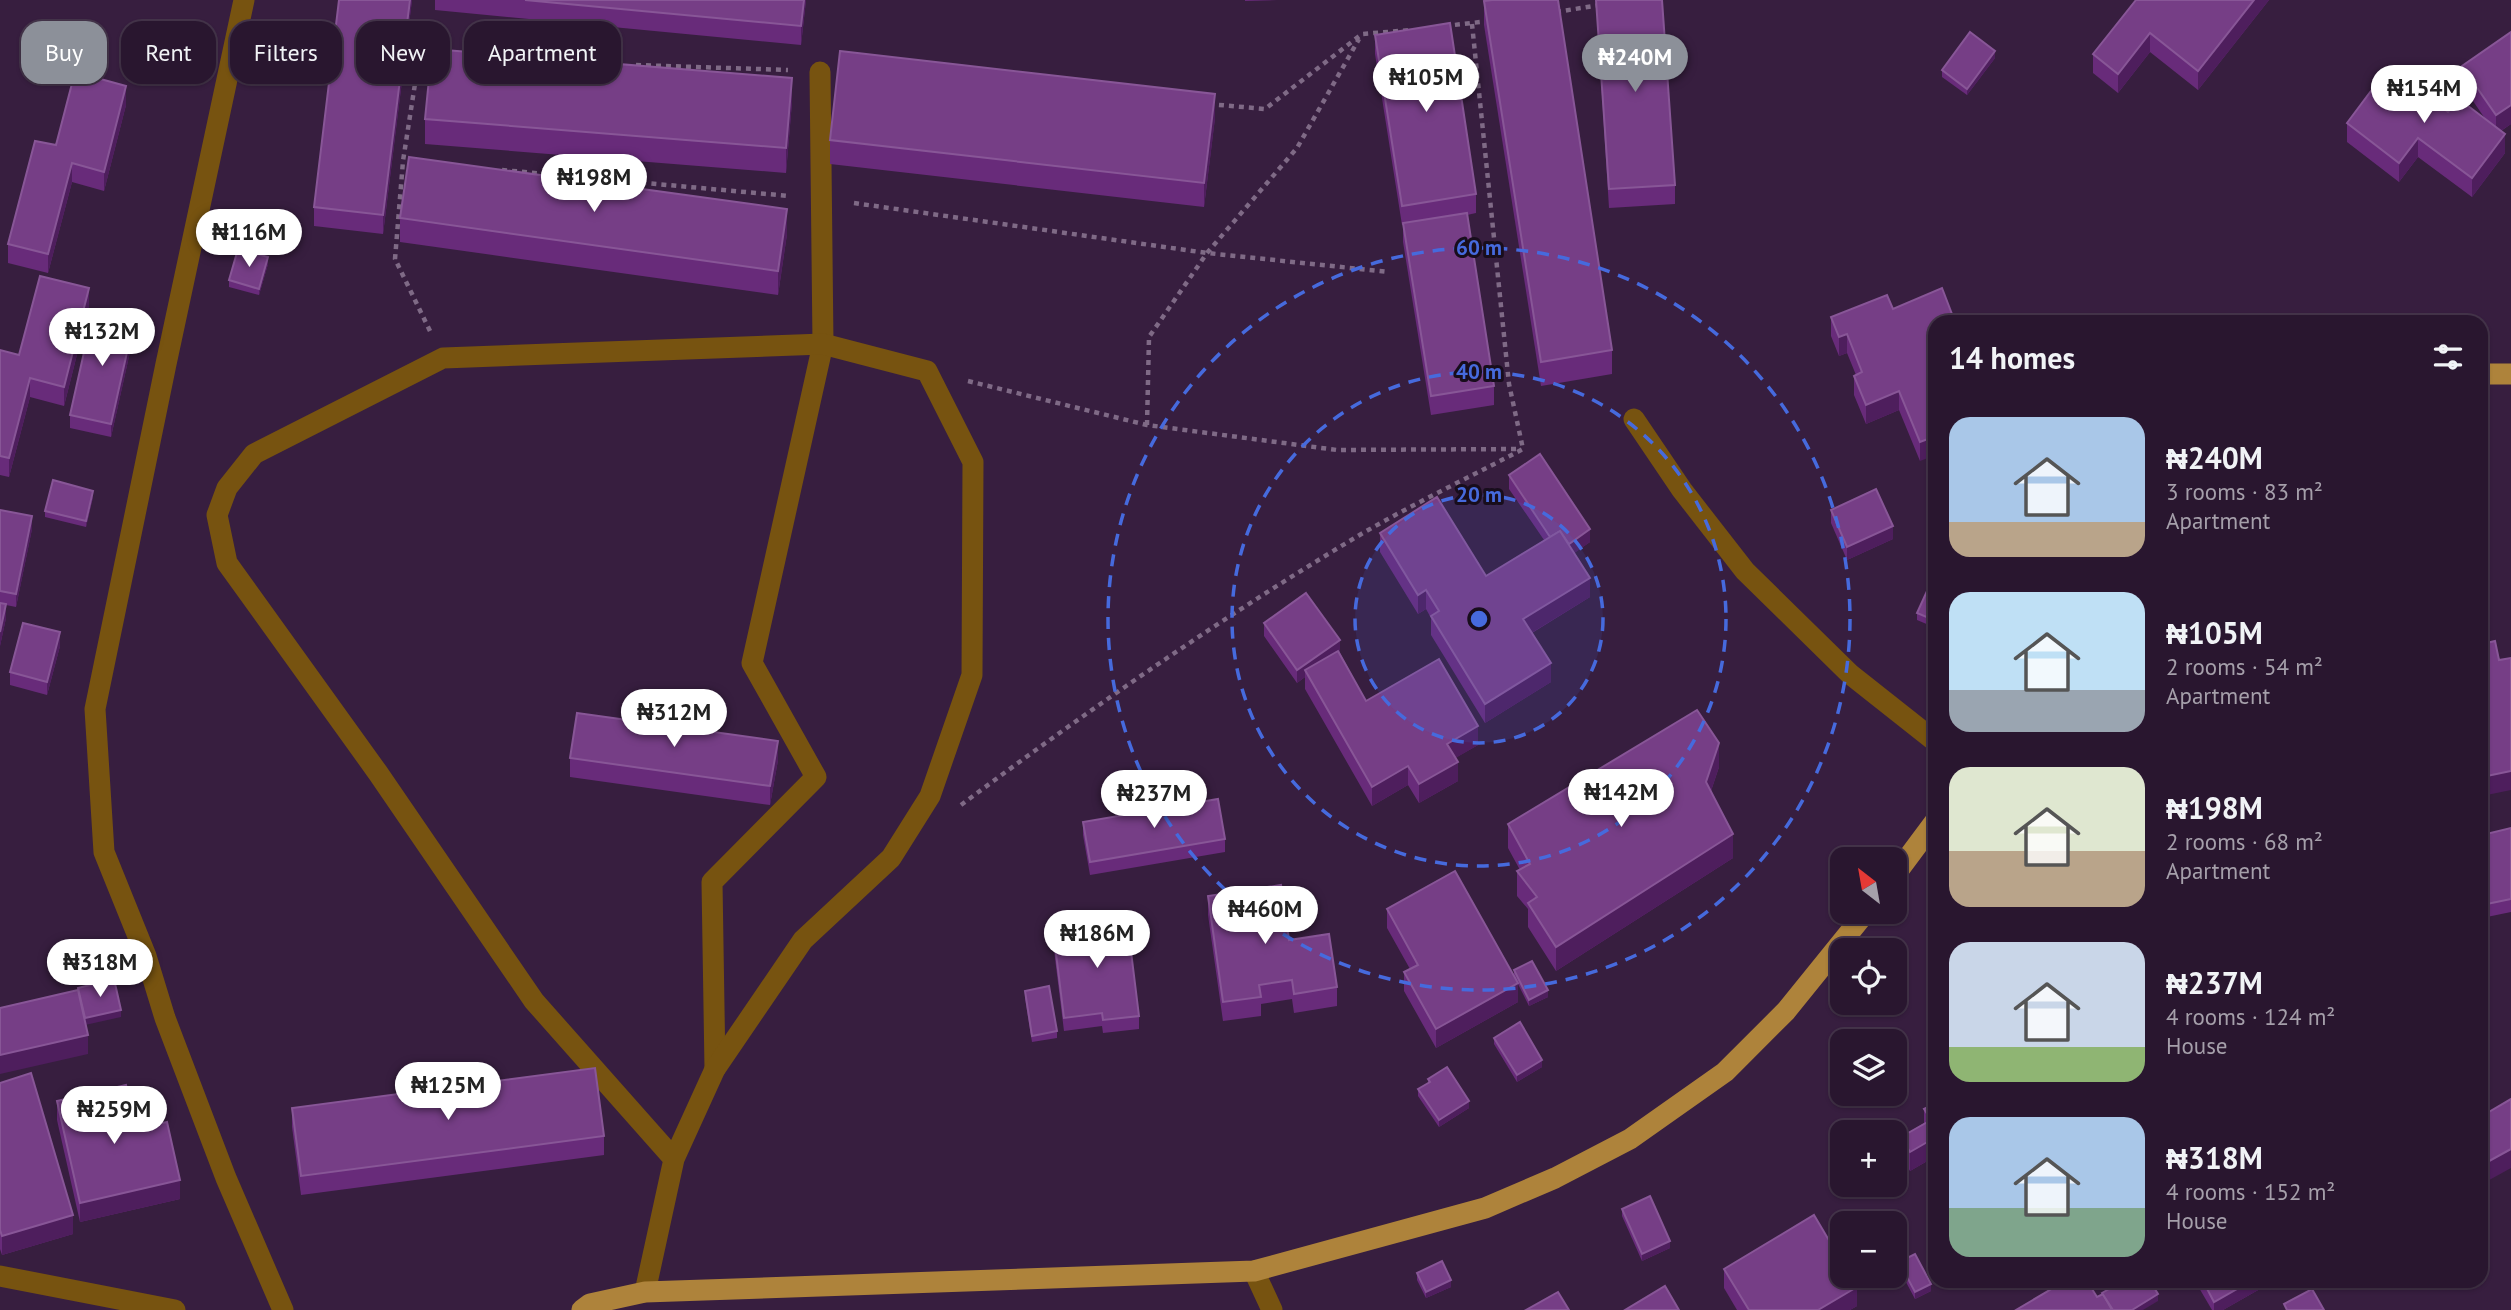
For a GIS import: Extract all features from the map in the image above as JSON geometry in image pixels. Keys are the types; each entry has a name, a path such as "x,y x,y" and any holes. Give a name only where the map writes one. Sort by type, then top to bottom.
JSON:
{"main road":[{"path":"2488,374 2511,374"},
{"path":"1908,858 1928,831"},
{"path":"582,1310 590,1304 645,1292 1254,1271 1485,1208 1555,1178 1630,1139 1725,1072 1786,1011 1856,924"}],"street":[{"path":"244,0 95,709 104,852 146,957 165,1018 226,1178 283,1310"},
{"path":"715,1069 712,882 816,777 752,663 823,344 820,72"},
{"path":"645,1292 674,1159 715,1069 803,940 891,858 930,796 972,675 973,462 927,371 823,344 443,358 254,454 228,488 217,515 227,563 378,773 534,1001 674,1159"},
{"path":"1634,419 1682,490 1745,571 1850,674 1928,736"},
{"path":"1254,1271 1272,1310"},
{"path":"0,1276 175,1310"}],"path":[{"path":"1554,12 1608,4"},
{"path":"1444,26 1499,20"},
{"path":"1472,24 1509,384 1523,449"},
{"path":"1195,103 1265,108 1362,34 1417,29"},
{"path":"1147,425 1149,337 1207,253 1297,148 1362,34"},
{"path":"626,65 820,72"},
{"path":"415,84 403,161 395,260 443,358"},
{"path":"500,170 820,199 1207,253 1388,272"},
{"path":"927,371 1147,425 1338,450 1523,449"},
{"path":"955,810 1042,745 1206,630 1365,532 1523,449"}],"building":[{"path":"339,0 410,0 407,21 356,21 356,84 399,84 383,215 314,207 329,84 342,84 342,21 336,21"},
{"path":"525,0 804,0 801,26"},
{"path":"1558,0 1612,350 1541,362 1484,1"},
{"path":"1596,0 1662,0 1675,185 1609,189"},
{"path":"2136,0 2254,0 2198,71 2150,33 2118,74 2093,54"},
{"path":"1450,23 1476,194 1402,206 1375,35"},
{"path":"1970,32 1995,51 1967,89 1942,70"},
{"path":"2511,32 2511,105 2496,115 2462,66"},
{"path":"450,50 464,52 464,84 621,84 621,64 792,78 786,148 425,119 428,84 450,84"},
{"path":"840,51 1215,94 1204,183 830,140"},
{"path":"2389,67 2448,112 2459,99 2505,134 2472,178 2418,138 2399,163 2347,123"},
{"path":"107,81 126,86 104,172 72,163 48,254 8,244 35,141 56,145 72,84 107,84"},
{"path":"409,157 787,209 778,271 400,218"},
{"path":"1467,213 1494,386 1431,396 1403,223"},
{"path":"238,249 268,257 259,289 229,280"},
{"path":"40,276 89,288 64,387 30,378 9,458 0,456 0,350 19,355"},
{"path":"1942,288 1952,315 1928,315 1928,439 1920,442 1899,391 1866,405 1854,376 1862,372 1847,334 1839,337 1831,317 1887,295 1893,309"},
{"path":"93,312 134,321 111,424 70,415"},
{"path":"1540,454 1590,529 1569,544 1560,531 1550,537 1509,475"},
{"path":"53,480 93,491 86,521 45,511"},
{"path":"1876,489 1893,526 1847,547 1831,510"},
{"path":"1437,497 1486,576 1560,531 1590,578 1523,619 1551,663 1485,704 1431,616 1439,611 1426,590 1418,595 1380,533"},
{"path":"0,510 32,516 16,594 0,591"},
{"path":"1927,591 1928,591 1928,618 1917,613"},
{"path":"1306,593 1340,640 1297,670 1264,623"},
{"path":"0,603 6,604 0,632"},
{"path":"23,623 60,632 47,682 10,672"},
{"path":"2495,641 2499,660 2511,658 2511,771 2488,776 2488,643"},
{"path":"1338,651 1366,701 1439,659 1478,726 1447,744 1458,762 1419,784 1408,766 1372,787 1305,670"},
{"path":"1697,710 1719,743 1706,782 1733,834 1556,947 1528,903 1537,897 1517,871 1530,864 1508,824"},
{"path":"577,713 778,741 770,786 570,758"},
{"path":"1218,799 1225,839 1090,862 1083,822"},
{"path":"2511,828 2511,899 2488,904 2488,834"},
{"path":"1455,871 1518,983 1436,1029 1404,972 1418,965 1387,909"},
{"path":"1281,885 1289,940 1329,934 1337,987 1294,994 1292,980 1259,985 1261,997 1223,1002 1208,896"},
{"path":"1127,919 1139,1016 1103,1020 1102,1013 1064,1018 1053,929"},
{"path":"1532,961 1548,990 1529,1000 1514,970"},
{"path":"114,979 121,1010 85,1018 78,988"},
{"path":"1049,986 1057,1031 1032,1036 1025,991"},
{"path":"78,990 88,1035 0,1055 0,1008"},
{"path":"1520,1022 1542,1060 1517,1075 1494,1038"},
{"path":"1447,1067 1469,1101 1439,1120 1418,1089"},
{"path":"595,1068 604,1136 301,1176 292,1108"},
{"path":"31,1073 73,1215 2,1236 0,1083"},
{"path":"126,1085 136,1129 167,1122 180,1180 80,1203 57,1101"},
{"path":"2511,1099 2511,1149 2488,1162 2488,1112"},
{"path":"1928,1122 1928,1142 1910,1152 1907,1147 1907,1134"},
{"path":"1650,1196 1670,1241 1642,1254 1622,1209"},
{"path":"1814,1215 1830,1242 1830,1288 1855,1288 1818,1310 1749,1310 1724,1269"},
{"path":"1915,1254 1928,1278 1928,1286 1915,1292 1907,1277 1907,1258"},
{"path":"1442,1261 1451,1280 1426,1292 1417,1273"},
{"path":"1665,1286 1679,1310 1625,1310"},
{"path":"2053,1288 2091,1288 2097,1297 2103,1294 2112,1310 2016,1310"},
{"path":"2111,1288 2154,1288 2158,1294 2132,1310 2113,1310 2102,1293"},
{"path":"2207,1288 2239,1288 2214,1302"},
{"path":"2312,1289 2324,1310 2287,1310 2284,1304"},
{"path":"1558,1292 1569,1310 1526,1310"}]}
